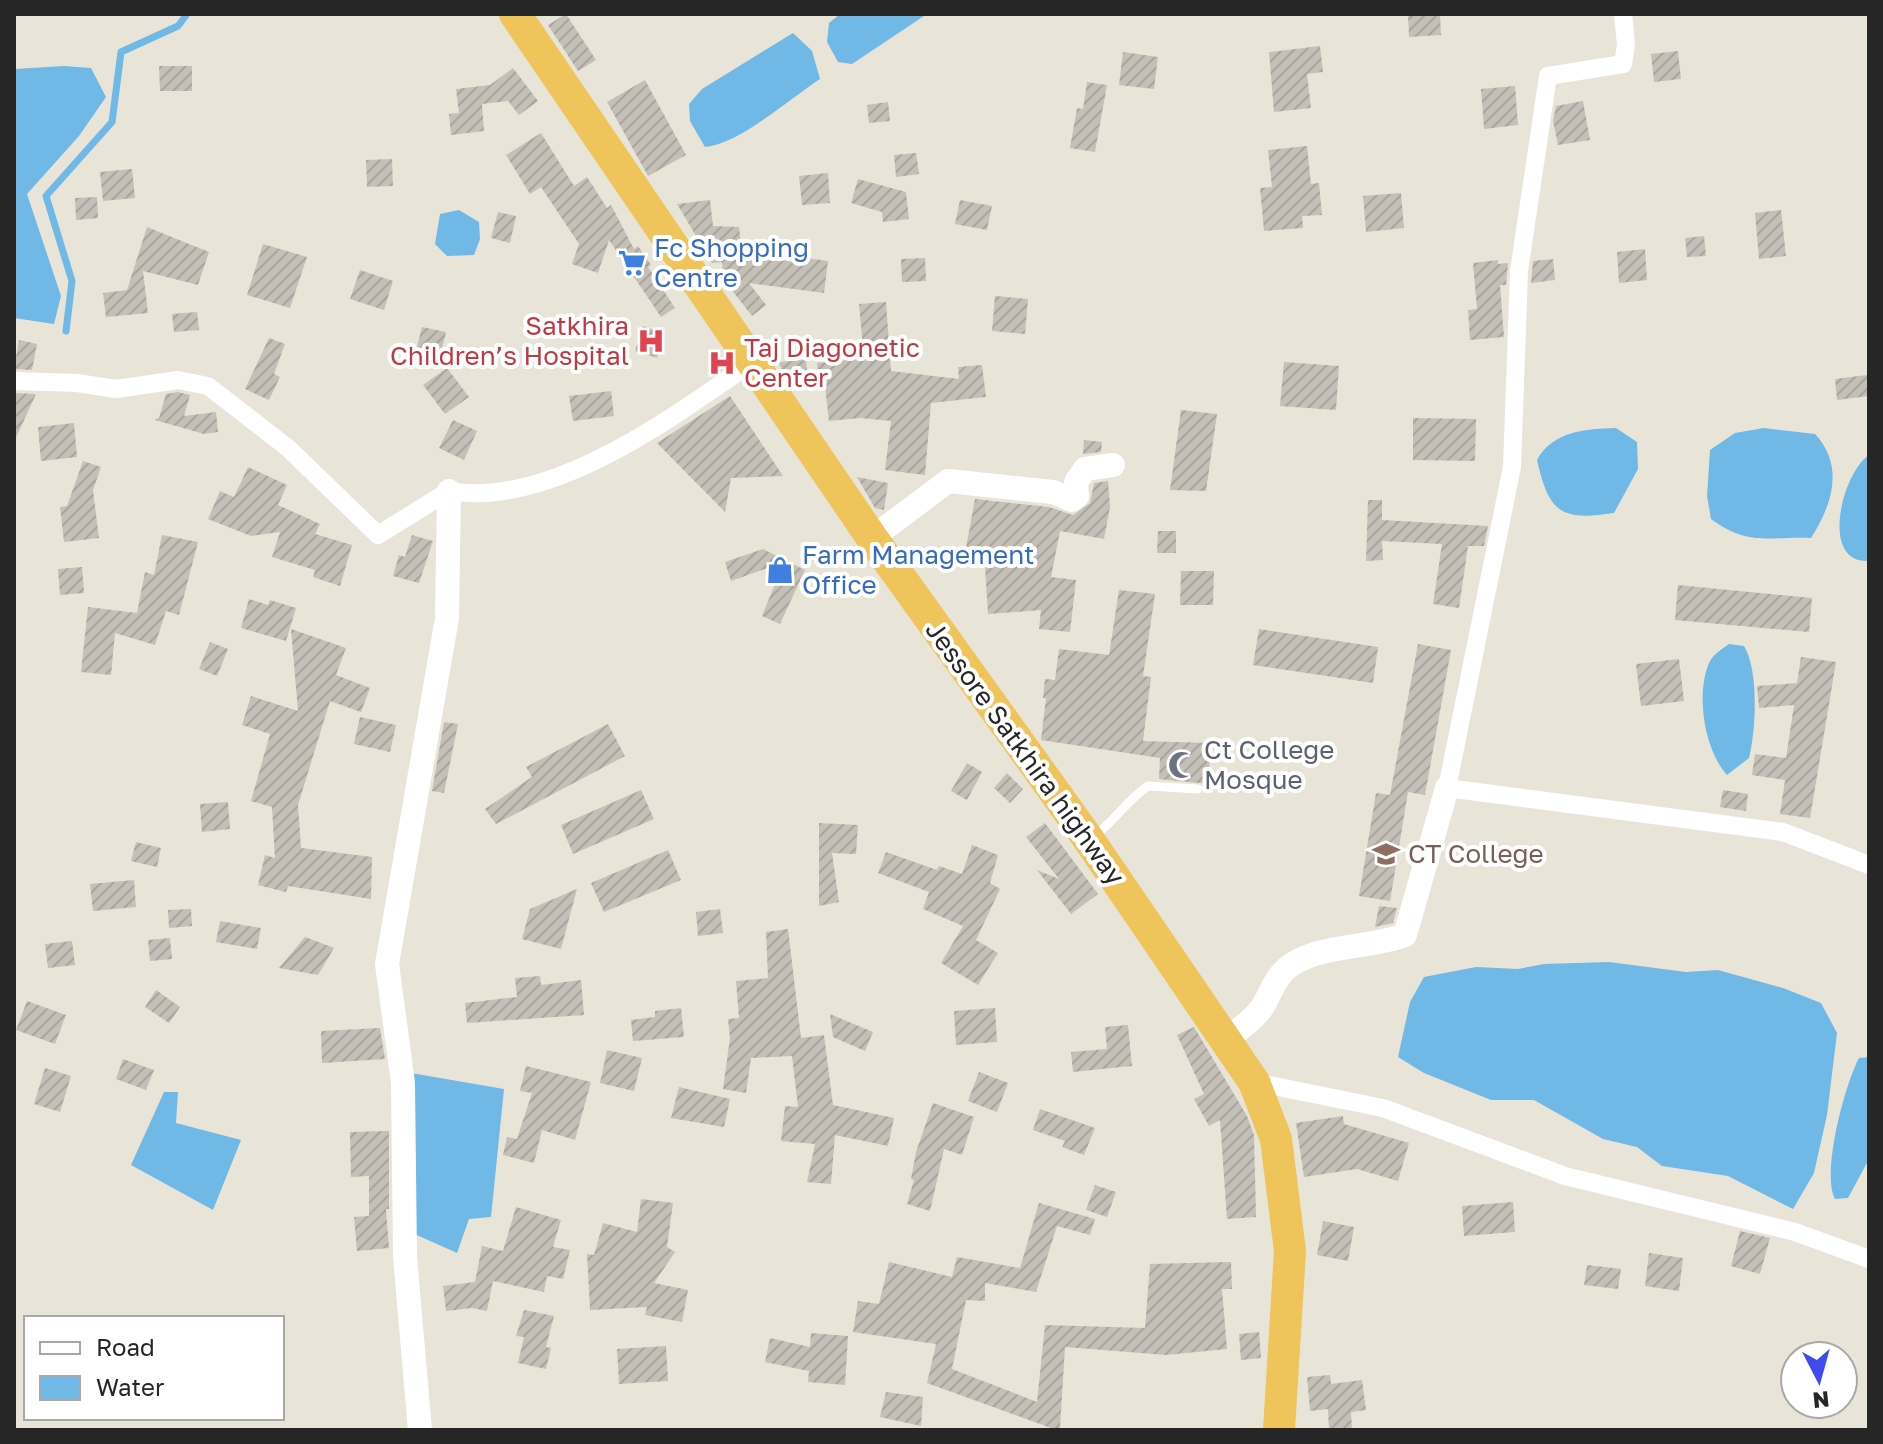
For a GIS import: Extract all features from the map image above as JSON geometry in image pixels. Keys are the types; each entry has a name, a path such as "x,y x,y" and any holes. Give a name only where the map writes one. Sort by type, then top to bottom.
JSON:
{"highway":[{"name":"Jessore Satkhira highway","path":"515,14 872,538 1089,840 1254,1082 1276,1139 1290,1251 1279,1430"}],"street":[{"path":"1226,1040 1262,1008 1274,984 1288,967 1324,950 1350,949 1405,935 1447,788 1512,467 1519,271 1548,76 1623,64 1626,45 1623,14"},
{"path":"14,381 77,383 116,389 178,380 208,386 288,448 378,535 449,491 466,494 525,488 638,441 754,361"},
{"path":"872,538 948,481 1053,492 1072,500 1077,496 1076,482 1085,469 1113,465"},
{"path":"420,1430 405,1257 403,1083 387,964 447,618 449,491"},
{"path":"1447,788 1783,832 1869,865"},
{"path":"1254,1082 1383,1108 1565,1176 1795,1232 1869,1259"}],"lane":[{"path":"1089,840 1115,821 1126,803 1148,786 1198,789"}],"water":[{"path":"840,14 927,14 852,64 838,62 827,42 829,23"},
{"path":"793,33 812,51 820,79 748,130 705,147 690,121 689,104 702,89"},
{"path":"91,68 106,97 79,136 27,194 61,296 54,324 14,318 14,69"},
{"path":"459,210 479,222 480,239 474,255 447,256 435,244 440,214"},
{"path":"1616,428 1637,442 1638,469 1614,513 1581,516 1560,509 1547,492 1537,460 1561,437 1593,429"},
{"path":"1764,428 1815,434 1830,459 1832,486 1829,499 1811,538 1748,537 1724,528 1711,519 1707,496 1710,450 1735,433"},
{"path":"1869,455 1869,561 1854,558 1844,548 1840,516 1851,480"},
{"path":"1729,644 1744,646 1752,670 1755,700 1749,758 1727,775 1708,736 1703,688 1710,661"},
{"path":"1609,962 1686,972 1718,970 1783,988 1821,1003 1837,1033 1827,1115 1814,1173 1793,1209 1728,1176 1662,1166 1637,1147 1603,1139 1534,1100 1491,1100 1424,1073 1398,1057 1410,1002 1424,977 1476,967 1518,969 1544,964"},
{"path":"1869,1057 1869,1159 1848,1198 1835,1199 1831,1170 1836,1128 1853,1070 1859,1058"},
{"path":"411,1073 504,1089 491,1217 469,1219 457,1253 410,1232"},
{"path":"164,1092 178,1092 176,1123 241,1140 213,1210 131,1165"}],"building":[{"path":"566,14 596,60 578,71 548,25"},
{"path":"1408,14 1440,14 1441,35 1409,37"},
{"path":"1320,46 1323,72 1307,74 1311,108 1274,112 1269,52"},
{"path":"1678,51 1681,79 1654,82 1651,54"},
{"path":"1123,52 1158,57 1154,89 1119,85"},
{"path":"159,66 192,66 192,91 160,91"},
{"path":"513,68 538,101 519,115 508,101 482,104 484,131 451,135 449,114 459,113 456,89 490,85"},
{"path":"645,80 686,155 648,176 607,102"},
{"path":"1087,82 1107,85 1095,152 1070,148 1077,108 1083,109"},
{"path":"1515,86 1518,125 1484,129 1481,89"},
{"path":"1583,101 1590,140 1558,145 1553,121 1556,106"},
{"path":"888,102 890,121 869,123 867,105"},
{"path":"541,133 574,186 587,177 607,208 611,205 634,249 638,246 675,308 661,317 609,240 598,273 572,264 579,244 541,187 530,194 506,155"},
{"path":"1307,146 1311,184 1319,183 1322,215 1302,216 1303,228 1264,231 1260,188 1272,187 1268,150"},
{"path":"916,153 919,174 896,177 894,155"},
{"path":"392,159 393,186 367,187 366,160"},
{"path":"132,169 135,198 103,201 100,172"},
{"path":"828,173 830,203 802,205 799,176"},
{"path":"858,179 906,192 909,219 883,222 882,212 851,203"},
{"path":"1401,193 1404,228 1366,232 1363,196"},
{"path":"97,197 98,218 76,220 75,198"},
{"path":"710,200 713,226 739,227 742,253 800,263 801,257 828,261 824,293 749,283 766,305 752,316 723,279 722,262 712,263 677,204"},
{"path":"960,200 992,206 987,230 955,224"},
{"path":"1781,210 1786,256 1759,259 1755,213"},
{"path":"498,212 516,216 510,243 491,238"},
{"path":"147,227 209,252 198,285 143,271 148,313 106,317 103,293 127,290"},
{"path":"1704,236 1706,256 1687,257 1685,238"},
{"path":"263,244 307,257 290,308 247,295"},
{"path":"1645,249 1647,280 1619,283 1617,252"},
{"path":"925,258 926,281 902,282 901,259"},
{"path":"1553,259 1555,280 1531,283 1533,261"},
{"path":"1498,260 1498,264 1508,263 1506,285 1500,285 1504,337 1470,340 1468,310 1477,309 1473,263"},
{"path":"360,270 393,281 384,310 350,299"},
{"path":"995,296 1028,299 1025,334 992,331"},
{"path":"886,302 891,371 959,379 958,367 982,365 986,397 931,403 925,475 885,470 891,421 860,418 829,421 825,386 820,386 817,363 864,358 859,304"},
{"path":"197,312 199,330 174,332 172,314"},
{"path":"643,326 663,333 657,358 635,351"},
{"path":"422,327 446,332 439,361 415,355"},
{"path":"269,338 285,344 274,374 280,377 269,400 245,389"},
{"path":"19,340 37,344 32,370 14,369"},
{"path":"806,360 808,381 789,383 778,362"},
{"path":"1284,362 1339,366 1336,410 1280,406"},
{"path":"447,368 469,397 445,414 423,385"},
{"path":"1867,375 1869,396 1837,400 1835,379"},
{"path":"611,391 614,416 573,421 569,396"},
{"path":"178,392 190,395 184,416 216,412 218,432 204,434 155,420 159,418 166,394"},
{"path":"14,393 36,394 14,442"},
{"path":"730,396 783,476 731,478 725,512 657,443"},
{"path":"1181,410 1217,414 1206,491 1170,490"},
{"path":"1413,418 1476,419 1475,461 1413,460"},
{"path":"453,420 477,431 464,460 439,448"},
{"path":"74,423 77,457 41,461 38,427"},
{"path":"1084,440 1102,442 1101,452 1083,454"},
{"path":"83,461 101,467 93,490 99,538 64,542 60,507 67,506"},
{"path":"248,467 287,485 278,505 320,524 315,534 352,545 340,586 313,577 315,570 272,557 280,532 251,536 208,519 220,491 234,497"},
{"path":"857,477 888,483 884,510 875,508"},
{"path":"1108,481 1110,507 1104,539 1060,531 1051,577 1076,580 1070,632 1039,629 1041,610 988,614 984,551 966,548 975,499 1049,507 1073,515 1090,503 1094,483"},
{"path":"1368,500 1382,500 1382,520 1488,526 1484,546 1468,546 1459,608 1433,604 1442,544 1382,541 1383,560 1366,561"},
{"path":"1158,531 1176,531 1176,553 1157,553"},
{"path":"162,535 198,542 179,615 166,611 155,645 115,633 111,675 81,672 88,607 137,613 145,572 154,575"},
{"path":"412,535 433,541 419,583 393,576 399,555 405,557"},
{"path":"763,549 805,570 780,624 762,616 784,562 731,581 725,562"},
{"path":"82,567 84,593 60,595 58,569"},
{"path":"1181,571 1214,571 1213,605 1180,605"},
{"path":"1678,585 1812,598 1809,632 1675,620"},
{"path":"1119,590 1155,594 1143,676 1151,677 1143,741 1210,743 1209,784 1159,779 1160,758 1041,740 1045,679 1055,680 1059,649 1109,655"},
{"path":"249,599 268,605 270,600 296,608 286,641 241,628"},
{"path":"291,629 346,648 336,675 370,688 361,712 330,701 298,805 301,848 372,857 371,899 288,886 286,892 258,885 265,855 275,858 272,807 251,801 270,734 242,725 251,696 298,711"},
{"path":"1259,629 1378,647 1373,683 1253,665"},
{"path":"210,642 228,649 217,676 199,669"},
{"path":"1418,644 1451,650 1425,795 1408,792 1390,901 1359,896 1376,793 1390,795"},
{"path":"1801,657 1836,662 1810,818 1780,814 1785,780 1752,775 1755,754 1786,758 1794,705 1759,708 1757,686 1797,683"},
{"path":"1679,659 1684,701 1641,706 1636,664"},
{"path":"360,717 396,725 390,752 354,744"},
{"path":"444,722 458,724 444,793 432,791"},
{"path":"608,724 625,756 496,824 485,809 532,777 526,767"},
{"path":"967,763 982,772 967,800 951,791"},
{"path":"1007,773 1023,789 1010,803 994,788"},
{"path":"641,790 654,819 573,854 561,825"},
{"path":"1723,790 1748,794 1746,811 1720,807"},
{"path":"228,802 230,829 202,832 200,804"},
{"path":"819,823 858,825 856,854 832,853 839,902 819,906"},
{"path":"1045,823 1098,894 1071,914 1037,870 1059,879 1026,837"},
{"path":"136,842 161,848 157,867 131,861"},
{"path":"972,845 998,855 990,883 1000,889 976,940 998,953 978,985 941,963 963,926 923,909 929,892 878,873 886,852 937,870 939,866 962,874"},
{"path":"668,850 681,880 604,912 591,883"},
{"path":"134,880 136,907 93,911 90,884"},
{"path":"577,889 561,949 522,939 530,909"},
{"path":"1379,906 1397,908 1393,923 1375,927"},
{"path":"191,909 192,926 169,928 168,910"},
{"path":"720,909 723,933 698,936 696,912"},
{"path":"220,921 261,928 257,949 216,942"},
{"path":"788,929 801,1038 824,1035 833,1105 894,1118 888,1146 835,1135 831,1184 807,1182 815,1144 781,1141 785,1106 798,1107 792,1056 751,1058 746,1093 723,1089 730,1038 728,1019 739,1018 736,981 768,978 766,932"},
{"path":"305,937 334,948 318,975 279,968"},
{"path":"170,938 172,959 150,961 148,940"},
{"path":"72,941 75,965 48,968 45,944"},
{"path":"540,976 541,985 581,980 584,1015 467,1023 465,1003 517,997 515,978"},
{"path":"156,990 180,1007 169,1023 145,1007"},
{"path":"27,1001 66,1015 55,1044 16,1030"},
{"path":"681,1008 684,1037 633,1041 631,1020 655,1017 655,1011"},
{"path":"995,1008 997,1042 956,1045 954,1011"},
{"path":"830,1014 873,1032 865,1051 833,1037"},
{"path":"1128,1025 1132,1066 1073,1072 1071,1052 1107,1049 1105,1027"},
{"path":"1194,1027 1247,1116 1254,1135 1256,1217 1227,1219 1220,1120 1209,1126 1194,1099 1204,1094 1177,1035"},
{"path":"380,1028 385,1059 322,1063 321,1031"},
{"path":"607,1050 642,1058 634,1091 600,1083"},
{"path":"123,1059 154,1070 146,1090 116,1079"},
{"path":"526,1066 591,1082 575,1140 542,1130 534,1163 503,1155 507,1137 517,1139 532,1093 520,1091"},
{"path":"45,1068 71,1076 60,1112 34,1104"},
{"path":"979,1072 1008,1083 997,1112 968,1101"},
{"path":"679,1087 730,1099 724,1127 671,1118"},
{"path":"933,1103 974,1117 962,1155 944,1149 930,1211 907,1204 914,1180 911,1179 916,1152"},
{"path":"1040,1109 1095,1128 1084,1155 1062,1147 1065,1141 1033,1130"},
{"path":"1343,1116 1344,1124 1409,1143 1398,1181 1357,1169 1304,1177 1296,1123"},
{"path":"389,1131 389,1209 386,1209 389,1248 357,1251 354,1217 369,1216 369,1176 351,1177 350,1132"},
{"path":"1095,1185 1116,1192 1107,1217 1086,1210"},
{"path":"641,1199 673,1203 667,1247 675,1252 654,1283 688,1290 682,1322 645,1315 647,1307 590,1310 587,1254 594,1255 603,1223 637,1232"},
{"path":"1513,1202 1515,1232 1464,1236 1462,1206"},
{"path":"1039,1203 1095,1219 1090,1235 1057,1226 1036,1292 985,1283 985,1301 966,1300 952,1369 1037,1402 1045,1325 1145,1328 1150,1264 1231,1262 1232,1289 1222,1289 1227,1349 1166,1355 1065,1347 1060,1428 1051,1428 927,1383 936,1344 853,1332 858,1301 879,1304 889,1262 952,1277 957,1257 1020,1268"},
{"path":"516,1207 561,1220 553,1247 570,1250 563,1279 547,1276 544,1292 493,1281 487,1311 472,1308 446,1311 443,1286 475,1282 482,1246 503,1251"},
{"path":"1323,1221 1354,1227 1348,1261 1317,1255"},
{"path":"1740,1231 1770,1238 1760,1274 1731,1266"},
{"path":"1649,1253 1683,1258 1679,1291 1645,1286"},
{"path":"1587,1265 1621,1269 1618,1289 1584,1285"},
{"path":"524,1310 554,1316 546,1347 551,1348 546,1369 518,1363 524,1337 516,1336"},
{"path":"1259,1332 1261,1358 1241,1360 1239,1334"},
{"path":"811,1333 848,1336 845,1385 808,1382 809,1371 765,1362 770,1338 810,1347"},
{"path":"666,1346 668,1381 619,1384 617,1349"},
{"path":"1330,1375 1331,1384 1362,1380 1366,1410 1351,1412 1352,1430 1329,1430 1328,1409 1310,1411 1307,1377"},
{"path":"886,1392 923,1397 921,1426 880,1417"}],"waterway":[{"path":"66,331 72,281 46,196 112,122 121,52 178,26 187,14"}],"place":[{"name":"Fc Shopping Centre","path":"632,263"},
{"name":"Satkhira Children’s Hospital","path":"651,341"},
{"name":"Taj Diagonetic Center","path":"722,363"},
{"name":"Farm Management Office","path":"780,570"},
{"name":"Ct College Mosque","path":"1182,765"},
{"name":"CT College","path":"1386,854"}]}
